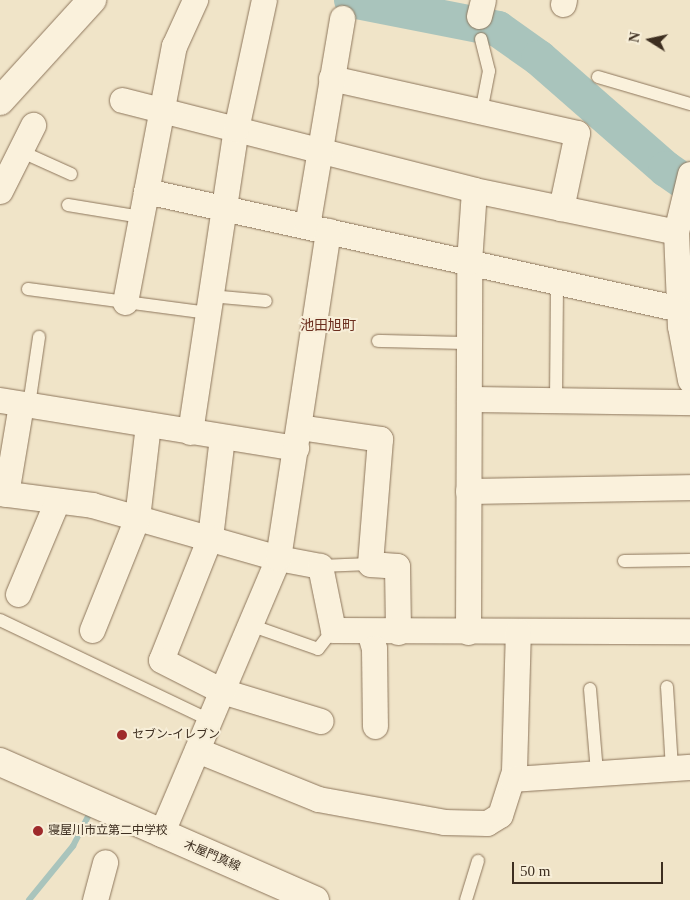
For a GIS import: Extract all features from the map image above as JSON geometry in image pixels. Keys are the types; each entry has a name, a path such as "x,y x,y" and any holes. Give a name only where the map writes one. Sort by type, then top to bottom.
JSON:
{"main road":[{"path":"0,100 92,0"},
{"name":"木屋門真線","path":"0,762 161,834 276,893 315,900"}],"street":[{"path":"125,302 174,46 195,0"},
{"path":"190,432 236,129 264,0"},
{"path":"161,834 278,558 298,437 317,228 319,150 342,18"},
{"path":"331,78 577,133 561,208"},
{"path":"122,100 474,190 676,232"},
{"path":"2,184 33,124"},
{"path":"690,174 676,232 680,309 690,380"},
{"path":"468,632 469,262 474,190"},
{"path":"146,191 680,309"},
{"path":"469,399 690,402"},
{"path":"398,632 397,566 370,564 380,439 222,437 17,403 3,493 92,506 210,537 278,558 320,566 333,630 398,632 690,631"},
{"path":"92,630 137,518 148,425"},
{"path":"222,437 210,537 162,660 222,692 321,721"},
{"path":"468,490 690,487"},
{"path":"18,594 56,501"},
{"path":"369,631 374,648 375,726"},
{"path":"197,750 318,799 444,822 487,824 500,815 512,779 518,631"},
{"path":"512,779 681,768"},
{"path":"95,900 105,862"}],"lane":[{"path":"481,18 489,71 481,112"},
{"path":"598,77 690,104"},
{"path":"20,151 71,174"},
{"path":"68,204 141,216"},
{"path":"556,400 558,282"},
{"path":"28,289 125,302 209,304 266,301"},
{"path":"17,403 39,337"},
{"path":"378,341 469,342"},
{"path":"624,561 690,560"},
{"path":"320,566 370,564"},
{"path":"0,620 210,720"},
{"path":"250,625 318,649 333,630"},
{"path":"666,687 681,768"},
{"path":"590,689 597,773"},
{"path":"466,900 478,861"}],"waterway":[{"path":"352,0 498,29 539,58 666,169 683,181"},
{"path":"29,900 73,846 89,814"}],"place":[{"name":"セブン-イレブン","path":"122,735"},
{"name":"寝屋川市立第二中学校","path":"38,831"}],"district":[{"name":"池田旭町","path":"328,326"}]}
